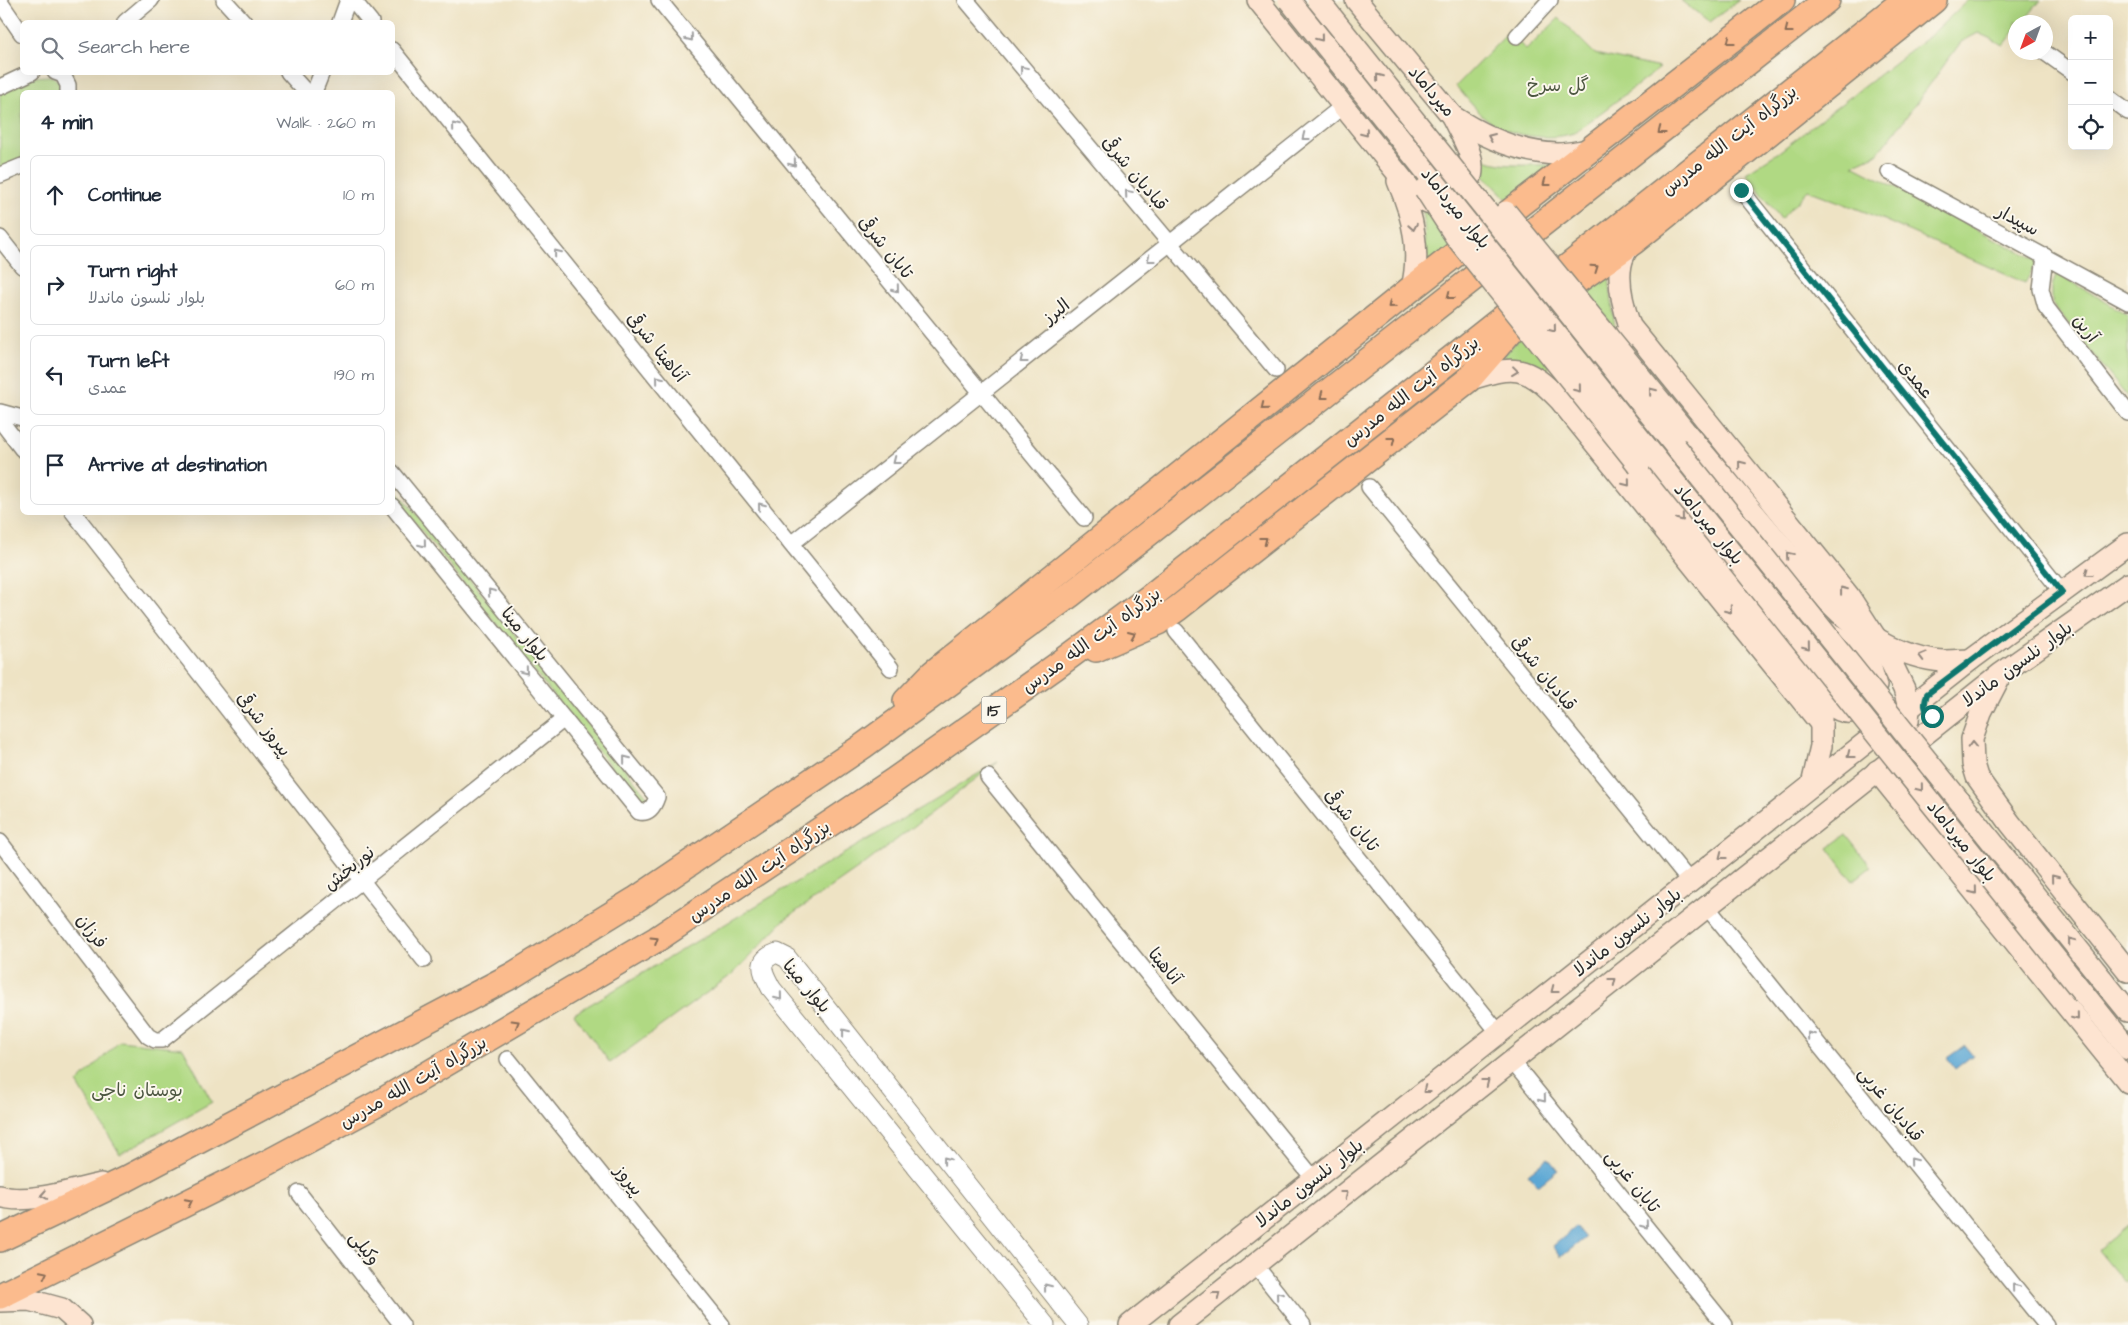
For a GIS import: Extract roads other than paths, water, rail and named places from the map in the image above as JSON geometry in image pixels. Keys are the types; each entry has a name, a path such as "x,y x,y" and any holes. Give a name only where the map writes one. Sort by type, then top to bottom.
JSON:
{"highway":[{"path":"863,746 933,673 1412,288 1782,0"},
{"path":"0,1240 126,1179 512,975 635,900 863,746 1070,594 1827,0"},
{"name":"بزرگراه آیت الله مدرس","path":"0,1296 268,1162 377,1104 657,939 892,782 1055,667 1158,591 1905,0"},
{"path":"1055,667 1158,622 1178,608 1468,380 1516,324 1633,242 1934,0"}],"main road":[{"path":"1258,0 1273,10 1343,106 1411,190 1426,202 1434,205 1460,194 1471,178 1470,156 1452,116"},
{"name":"بلوار میرداماد","path":"1290,0 2128,1049"},
{"name":"بلوار میرداماد","path":"1318,0 2128,1011"},
{"name":"میرداماد","path":"1356,0 1452,116 1471,129 1522,150 1560,154 1590,150"},
{"path":"1404,107 1463,164 1500,204 1683,429 1829,602 1850,622 1888,645 1921,657 1942,661 1970,660"},
{"path":"1387,122 1456,237 1820,693 1837,710 1850,713 1863,707 1876,686 1869,661 1859,648 1797,616 1615,386 1612,373 1613,357 1630,326"},
{"path":"1391,165 1410,212 1414,231 1416,272 1412,288"},
{"path":"1633,242 1624,255 1621,270 1624,307 1630,326 1848,595 1890,660 1904,688 1909,708 1906,749"},
{"path":"1468,380 1491,372 1511,370 1534,375 1546,385 1821,724"},
{"name":"بلوار نلسون ماندلا","path":"1130,1325 1970,660 2128,544"},
{"name":"بلوار نلسون ماندلا","path":"1179,1325 2002,672 2128,584"},
{"path":"2002,672 1974,727 1972,749 1978,777 2010,823 2128,971"},
{"path":"1812,785 1821,746 1820,693"},
{"path":"1927,694 1924,704 1926,711 1932,716 1944,718"},
{"path":"1877,771 2128,1082"},
{"path":"1953,864 1951,841 1957,828 1963,822 1969,818 1988,816 2010,823"},
{"path":"0,1196 6,1198 30,1198 126,1179"},
{"path":"0,1301 29,1300 62,1309 80,1325"}],"street":[{"path":"127,20 151,0"},
{"path":"224,0 242,20"},
{"path":"341,20 348,0"},
{"path":"352,0 369,20"},
{"name":"تابان شرقی","path":"659,0 1084,518"},
{"name":"قبادیان شرقی","path":"966,0 1276,370"},
{"path":"1517,36 1550,0"},
{"path":"0,2 20,31"},
{"name":"آناهیتا شرقی","path":"395,54 891,668"},
{"path":"2053,58 2068,69"},
{"path":"0,87 26,75"},
{"path":"291,75 304,90"},
{"path":"315,90 321,75"},
{"path":"2113,101 2128,112"},
{"name":"البرز","path":"791,544 1343,106"},
{"path":"0,175 20,167"},
{"name":"سپیدار","path":"1889,172 2128,302"},
{"name":"عمدی","path":"1741,190 2062,592"},
{"path":"0,238 20,263"},
{"name":"آرین","path":"2045,256 2042,289 2046,307 2128,413"},
{"path":"0,412 20,417"},
{"path":"0,420 20,446"},
{"name":"بلوار مینا","path":"395,476 657,797 650,810 644,813 639,812 395,510"},
{"name":"قبادیان شرقی","path":"1369,488 1690,882"},
{"name":"پیروز شرقی","path":"75,515 424,960"},
{"name":"تابان شرقی","path":"1176,631 1499,1033"},
{"name":"نوربخش","path":"155,1040 162,1040 564,719"},
{"name":"آناهیتا","path":"988,777 1314,1180"},
{"name":"فرزان","path":"0,842 148,1036 155,1040"},
{"name":"قبادیان غربی","path":"1707,907 2046,1325"},
{"name":"بلوار مینا","path":"1045,1325 771,988 762,970 764,962 769,956 777,953 786,958 1078,1325"},
{"name":"پیروز","path":"508,1059 722,1325"},
{"name":"تابان غربی","path":"1512,1061 1724,1325"},
{"name":"وكيلی","path":"299,1193 402,1325"},
{"path":"1255,1265 1303,1325"}],"water":[{"path":"1965,1045 1973,1055 1955,1069 1947,1058"},
{"path":"1548,1158 1558,1170 1538,1186 1528,1174"},
{"path":"1576,1227 1585,1238 1561,1257 1553,1246"}],"park label":[{"name":"گل سرخ","path":"1558,85"},
{"name":"بوستان ناجی","path":"137,1090"}]}
